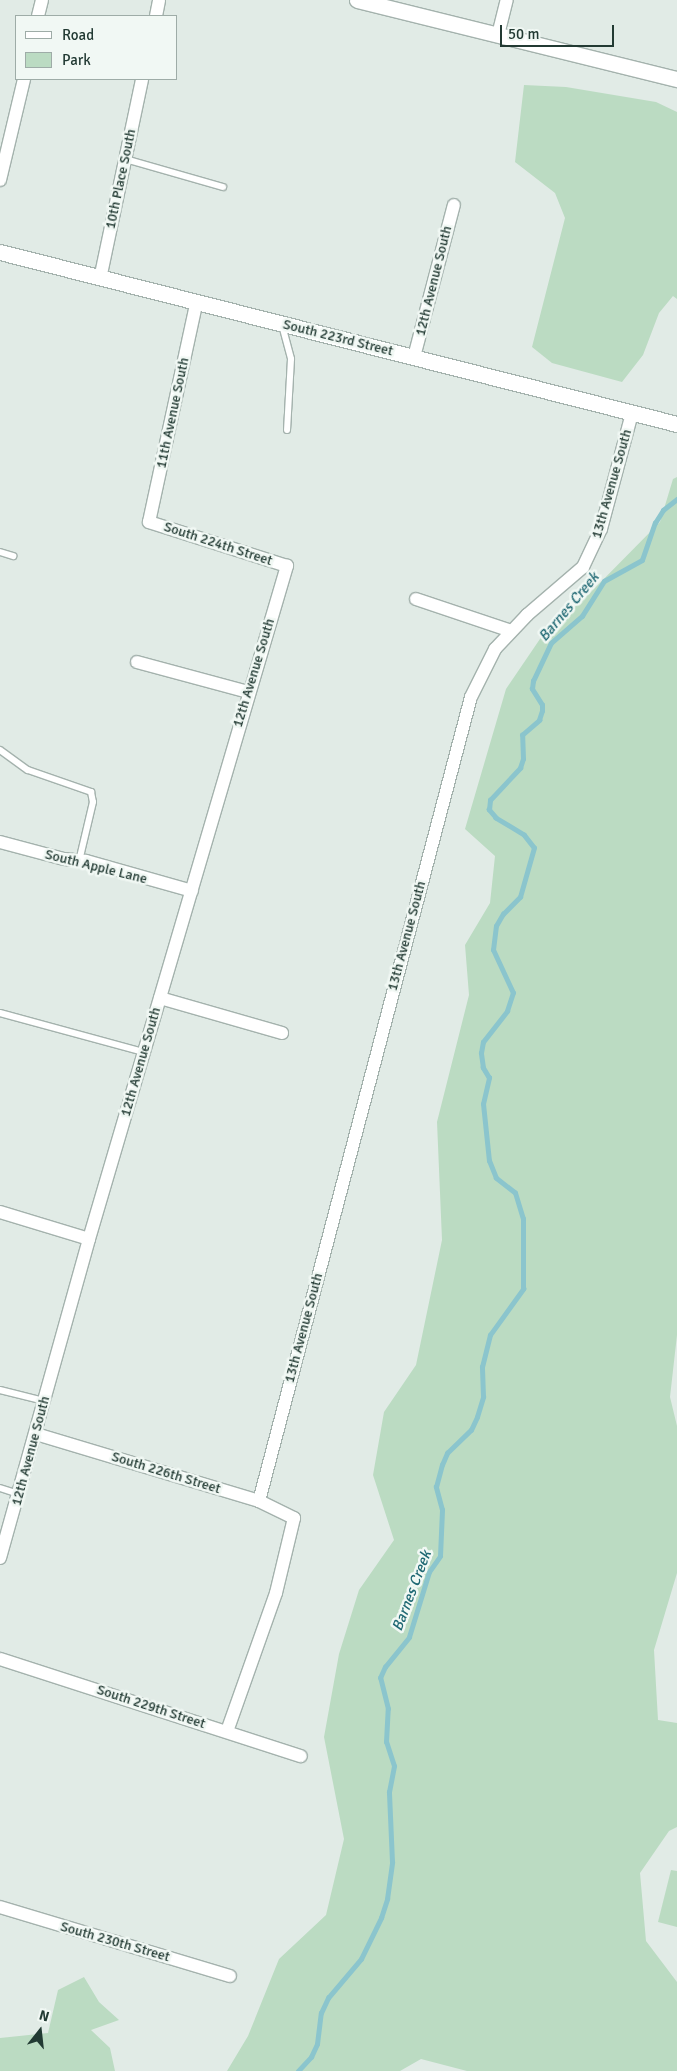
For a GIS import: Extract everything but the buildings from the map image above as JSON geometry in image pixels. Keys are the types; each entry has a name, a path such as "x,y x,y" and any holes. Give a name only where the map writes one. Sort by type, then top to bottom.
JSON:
{"street":[{"path":"38,15 42,0"},
{"path":"156,15 159,0"},
{"path":"357,0 677,79"},
{"path":"498,35 507,0"},
{"path":"0,180 24,80"},
{"name":"10th Place South","path":"100,279 142,80"},
{"name":"12th Avenue South","path":"414,357 454,205"},
{"name":"South 223rd Street","path":"0,252 196,304 677,424"},
{"name":"11th Avenue South","path":"149,522 196,304"},
{"name":"13th Avenue South","path":"258,1501 470,697 495,649 511,631 570,581 588,558 601,529 632,413"},
{"name":"South 224th Street","path":"149,522 287,566"},
{"name":"12th Avenue South","path":"0,1558 89,1239 192,891 248,692 287,566"},
{"path":"416,599 511,631"},
{"path":"138,662 248,692"},
{"name":"South Apple Lane","path":"0,842 192,891"},
{"path":"160,998 282,1033"},
{"path":"0,1212 89,1239"},
{"name":"South 226th Street","path":"36,1434 258,1501 294,1518 276,1593 227,1731"},
{"name":"South 229th Street","path":"0,1659 301,1756"},
{"name":"South 230th Street","path":"0,1908 230,1976"}],"lane":[{"path":"125,159 223,187"},
{"path":"282,325 291,359 287,430"},
{"path":"0,552 13,556"},
{"path":"0,750 28,770 91,792 93,802 79,861"},
{"path":"0,1013 144,1052"},
{"path":"0,1390 44,1402"},
{"path":"0,1488 19,1494"}],"green space":[{"path":"524,85 566,87 656,102 677,112 677,299 673,296 659,313 643,355 622,382 552,363 532,347 565,218 555,193 515,162"},
{"path":"677,477 677,1335 670,1397 677,1426 677,1573 654,1650 658,1720 677,1723 677,1827 669,1831 640,1873 646,1941 677,1982 677,2071 467,2071 421,2059 400,2071 227,2071 248,2036 279,1959 326,1915 344,1839 324,1737 339,1654 359,1590 394,1540 373,1475 384,1412 416,1365 442,1240 437,1122 469,995 465,945 490,903 495,856 465,829 506,689 542,636 588,595 660,522 673,479"},
{"path":"671,1870 677,1871 677,1927 658,1922"},
{"path":"84,1977 99,2002 119,2020 91,2030 110,2048 115,2071 0,2071 0,2038 48,2033 58,1990"}],"waterway":[{"name":"Barnes Creek","path":"298,2071 311,2057 317,2044 321,2013 328,1998 361,1959 381,1918 387,1899 392,1862 389,1792 394,1766 386,1742 388,1709 380,1678 385,1667 409,1637 429,1572 440,1556 442,1510 436,1487 442,1465 447,1453 471,1430 477,1417 483,1397 482,1367 490,1335 523,1289 523,1219 515,1193 496,1178 489,1161 483,1104 489,1078 483,1068 481,1053 483,1042 507,1011 513,993 493,950 496,926 503,914 520,897 534,848 524,835 496,818 489,810 490,800 520,768 523,759 522,735 539,720 542,705 532,689 533,681 551,643 582,616 604,581 642,560 655,523 663,510 677,499"}]}
